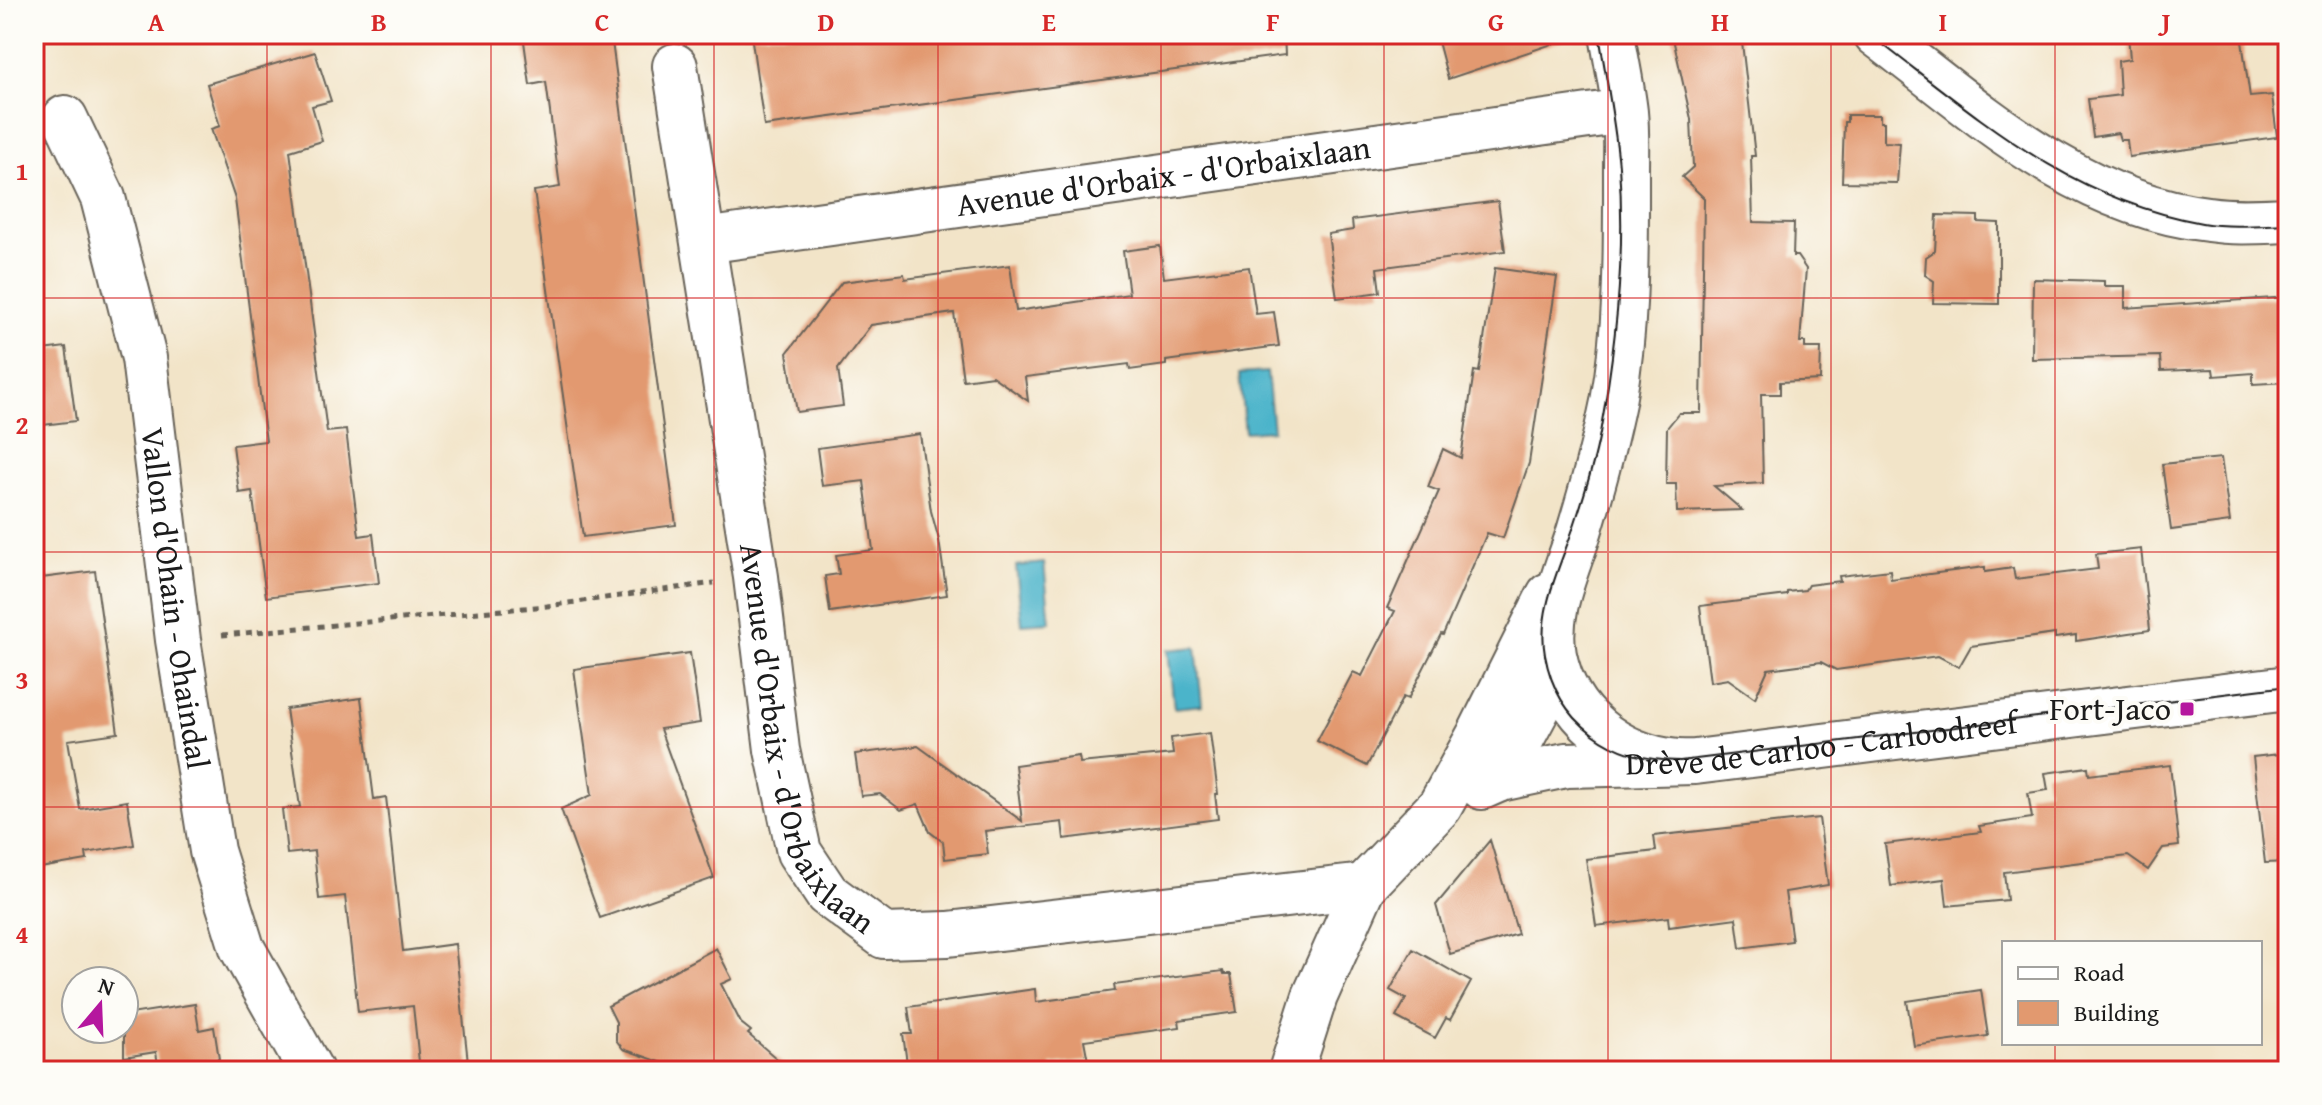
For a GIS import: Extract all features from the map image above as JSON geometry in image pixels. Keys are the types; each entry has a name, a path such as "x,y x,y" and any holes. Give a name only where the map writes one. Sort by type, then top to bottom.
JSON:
{"street":[{"path":"1612,34 1624,111 1628,234 1620,350 1602,454 1552,622 1552,640 1557,668 1569,696 1584,719 1619,745 1655,760 1677,762"},
{"path":"1876,34 2030,151 2066,173 2101,189 2136,202 2206,219 2288,220"},
{"name":"Avenue d'Orbaix - d'Orbaixlaan","path":"675,66 756,577 777,750 799,852 827,894 884,936 948,934 1364,886"},
{"name":"Avenue d'Orbaix - d'Orbaixlaan","path":"704,241 1624,111"},
{"name":"Vallon d'Ohain - Ohaindal","path":"65,118 103,198 144,358 178,640 212,851 242,948 311,1071"},
{"path":"1291,1071 1315,996 1364,886 1440,806 1552,589 1569,563"},
{"path":"1500,779 1557,668"},
{"name":"Drève de Carloo - Carloodreef","path":"1440,806 1500,779 1566,765 1677,762 2288,688"}],"path":[{"path":"178,640 547,606 756,577"}],"water":[{"path":"1267,372 1273,430 1245,432 1239,374"},
{"path":"1044,563 1050,622 1022,624 1016,566"},
{"path":"1196,647 1202,705 1174,708 1168,650"}],"building":[{"path":"523,34 611,34 676,525 583,537 534,191 560,187 546,82 530,85"},
{"path":"751,34 1284,34 1285,55 764,126"},
{"path":"1436,34 1563,34 1564,40 1448,79"},
{"path":"1672,34 1741,34 1755,156 1751,156 1753,222 1794,223 1793,256 1797,256 1806,269 1800,342 1805,342 1805,348 1821,348 1820,380 1780,382 1780,394 1761,394 1763,483 1714,486 1742,510 1677,512 1676,484 1666,484 1667,428 1679,413 1701,413 1704,198 1682,177 1693,167 1691,119"},
{"path":"2128,34 2241,34 2250,97 2272,95 2277,137 2129,157 2127,140 2120,140 2118,133 2093,137 2088,99 2120,95 2118,61 2130,59"},
{"path":"315,52 331,101 312,106 322,141 290,151 327,432 346,430 359,536 373,534 379,583 266,597 252,491 239,493 233,445 266,441 235,199 211,129 220,126 207,84"},
{"path":"1847,115 1880,115 1880,122 1884,122 1884,142 1900,143 1897,183 1842,182 1844,122 1847,122"},
{"path":"1498,201 1505,251 1377,268 1380,292 1337,298 1328,234 1353,230 1352,220"},
{"path":"1937,215 1978,216 1978,222 1999,223 1999,304 1933,303 1934,281 1925,275 1926,257 1935,251"},
{"path":"1160,246 1164,278 1249,267 1256,314 1274,312 1279,346 1166,361 1166,365 1130,370 1129,364 1025,377 1028,401 992,376 963,380 954,313 871,325 838,369 843,406 797,412 787,353 842,282 904,274 905,279 1010,265 1016,311 1129,294 1123,251"},
{"path":"1495,268 1557,277 1529,463 1503,538 1487,533 1443,635 1408,699 1403,697 1367,766 1317,741 1353,672 1362,676 1395,611 1387,608 1439,491 1428,487 1443,449 1461,458 1474,371 1479,372"},
{"path":"2033,279 2104,281 2104,286 2125,286 2125,308 2288,297 2288,382 2253,384 2253,373 2214,376 2213,369 2161,371 2160,356 2032,359"},
{"path":"66,347 76,421 34,426 34,351"},
{"path":"920,434 947,595 830,612 825,576 839,574 836,555 873,550 864,481 822,486 817,448"},
{"path":"2221,458 2230,522 2171,530 2162,464"},
{"path":"2141,549 2150,630 2076,641 2076,635 2055,638 2055,634 1971,646 1959,667 1938,656 1836,670 1821,662 1768,669 1755,698 1728,679 1710,682 1700,606 1787,595 1787,592 1805,590 1808,585 1840,581 1839,576 1890,570 1891,579 1985,567 1985,572 2013,568 2015,579 2098,569 2096,554"},
{"path":"95,571 118,733 68,740 80,809 127,801 134,845 86,853 87,860 34,869 34,579"},
{"path":"690,653 700,723 660,729 714,878 600,918 561,809 592,795 574,669"},
{"path":"361,698 374,799 386,797 403,951 455,944 469,1071 420,1071 413,1006 358,1012 345,896 319,899 314,851 287,854 282,809 300,807 286,709"},
{"path":"1210,733 1218,819 1064,839 1062,822 985,831 988,854 945,859 943,842 930,832 918,804 901,810 880,794 861,796 855,754 918,746 1022,821 1015,765 1079,756 1080,763 1173,754 1171,738"},
{"path":"2288,753 2288,862 2265,863 2253,757"},
{"path":"2170,765 2179,846 2163,848 2148,870 2128,856 2004,872 2007,900 1947,906 1944,879 1891,886 1885,844 1981,832 1979,826 2032,818 2028,793 2048,790 2045,773 2088,767 2089,775"},
{"path":"1819,818 1828,885 1785,892 1792,941 1740,948 1736,918 1669,927 1668,917 1596,926 1586,859 1656,851 1654,836"},
{"path":"1490,840 1518,934 1450,954 1436,905"},
{"path":"716,948 732,979 721,984 741,1023 751,1031 748,1034 791,1071 686,1071 623,1049 616,1040 616,1022 608,1006"},
{"path":"1413,949 1471,982 1450,1020 1446,1018 1435,1038 1396,1017 1406,999 1390,990"},
{"path":"1223,971 1224,974 1231,974 1237,1012 1179,1020 1180,1027 1084,1040 1088,1061 1051,1065 1052,1071 908,1071 903,1034 912,1034 908,1007 1035,989 1036,1002 1115,991 1114,985"},
{"path":"1981,990 1988,1036 1914,1046 1907,1001"},
{"path":"195,1004 199,1030 214,1027 219,1059 204,1062 206,1071 159,1071 156,1052 124,1057 124,1045 140,1045 140,1013"}],"tram line":[{"path":"1599,34 1619,166 1621,233 1618,300 1598,445 1551,589 1543,639 1552,679 1562,700 1592,734 1633,754 1680,761 2288,686"},
{"path":"1869,34 2024,150 2108,195 2153,211 2213,225 2288,224"}],"place":[{"name":"Fort-Jaco","path":"2187,709"}]}
